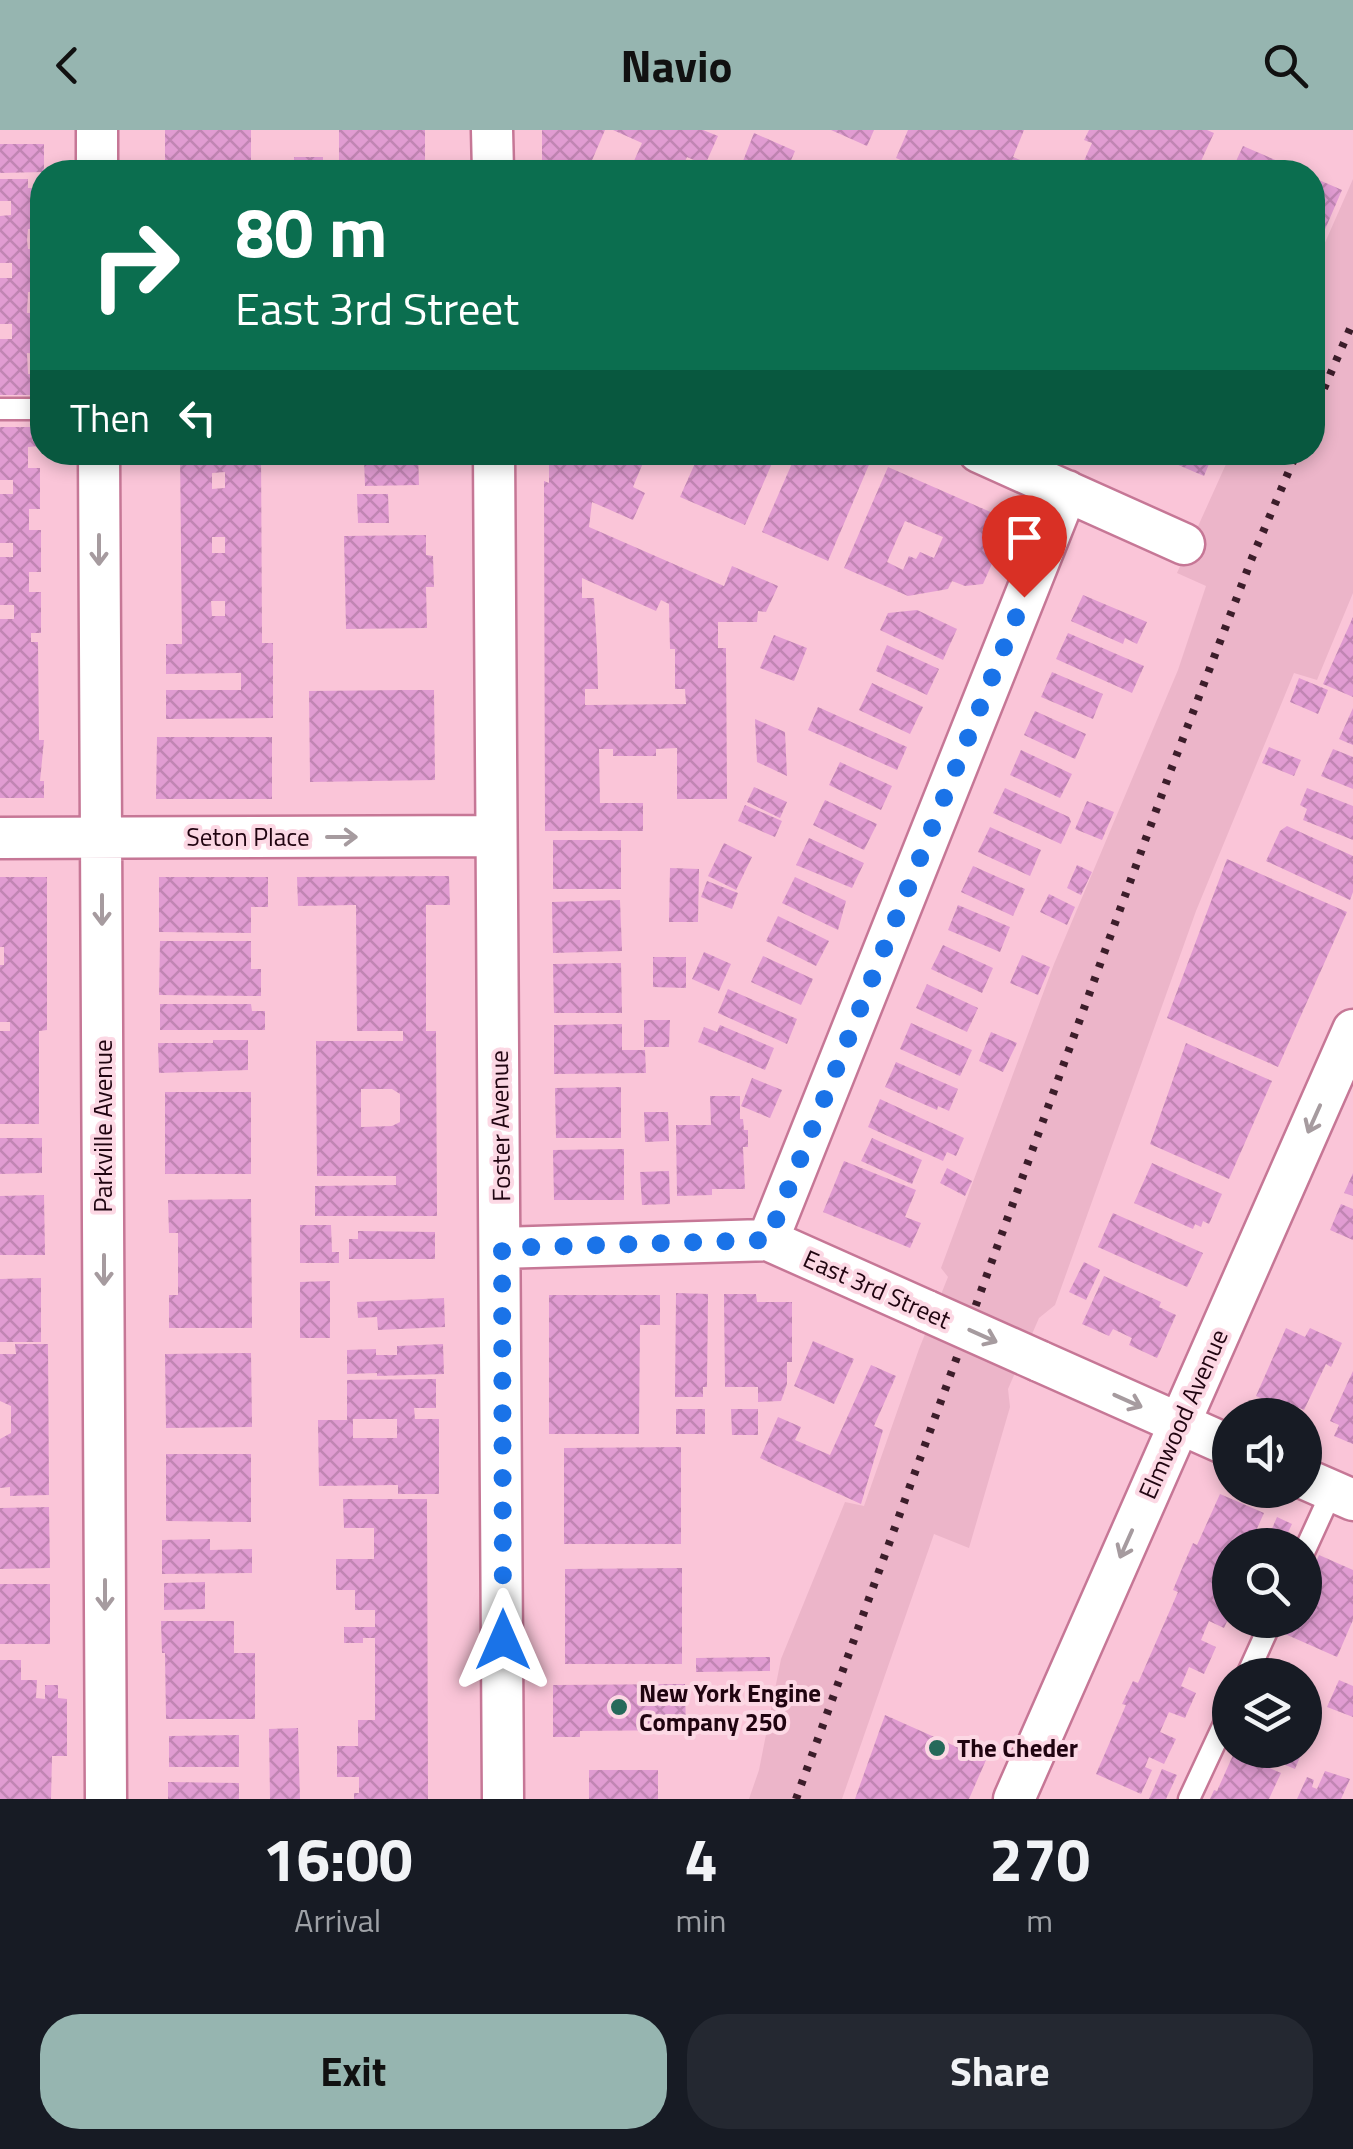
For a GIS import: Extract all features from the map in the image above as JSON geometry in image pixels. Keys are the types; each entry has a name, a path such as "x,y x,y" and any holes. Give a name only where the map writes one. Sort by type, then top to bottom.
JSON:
{"street":[{"path":"97,130 98,160"},
{"path":"492,130 492,160"},
{"name":"Parkville Avenue","path":"99,465 106,1799"},
{"name":"Foster Avenue","path":"494,465 504,1799"},
{"path":"1008,465 1184,544"},
{"path":"768,1240 1067,491"},
{"name":"Seton Place","path":"0,838 496,836"},
{"name":"Elmwood Avenue","path":"1018,1798 1179,1424 1349,1047"},
{"name":"East 3rd Street","path":"502,1248 768,1240 1212,1438"}],"lane":[{"path":"0,409 30,409"},
{"path":"1314,1528 1330,1490"},
{"path":"1189,1799 1212,1750"}],"shaded area":[{"path":"1353,179 1353,593 1317,680 1294,673 1196,911 1055,1305 1039,1318 1008,1389 1010,1407 969,1548 934,1534 842,1799 749,1799 759,1770 781,1659 845,1502 864,1506 948,1277 941,1268 1054,964 1178,670 1206,586 1177,573 1226,465 1325,465 1325,243"}],"building":[{"path":"165,130 251,130 251,160 165,160"},
{"path":"339,130 425,130 425,160 339,160"},
{"path":"542,130 605,130 592,160 542,160"},
{"path":"613,130 703,130 718,136 707,160 634,160 642,143"},
{"path":"831,130 874,130 867,146"},
{"path":"908,130 1024,130 1013,157 1020,160 896,158"},
{"path":"1089,130 1214,133 1201,160 1084,160 1092,143 1084,140"},
{"path":"754,133 795,151 791,160 743,160"},
{"path":"0,144 44,144 44,160 30,160 30,172 0,173"},
{"path":"1243,146 1275,160 1237,160"},
{"path":"294,157 323,157 323,160"},
{"path":"0,179 28,179 30,395 0,395 0,339 12,339 12,324 0,324 0,278 12,278 12,263 0,263 0,216 11,215 11,201 0,201"},
{"path":"1325,183 1342,190 1325,229"},
{"path":"0,427 30,427 28,468 40,468 40,509 29,509 29,530 41,530 41,572 29,572 29,592 41,592 41,633 31,633 31,642 38,642 39,740 44,740 40,781 44,781 44,798 0,798 0,619 14,619 14,605 0,605 0,557 13,557 13,543 0,543 0,494 13,494 13,480 0,480"},
{"path":"180,465 261,465 262,643 273,643 273,718 166,719 166,690 241,690 241,673 166,674 166,644 182,644","holes":["225,472 225,488 212,489 212,473","212,537 225,537 225,553 212,553","211,601 225,601 225,616 212,616"]},
{"path":"364,465 418,465 419,485 365,486"},
{"path":"549,465 642,465 633,487 645,493 633,520 592,502 589,527 724,586 732,566 778,586 766,612 758,611 757,622 718,622 718,648 726,648 727,799 677,799 677,748 656,749 656,756 613,756 613,749 599,749 600,803 643,803 643,831 545,831 544,481 549,483","holes":["582,578 656,611 661,600 669,604 675,689 685,689 686,704 585,705 585,689 598,689 594,598 582,598"]},
{"path":"694,465 771,465 745,525 680,497"},
{"path":"791,465 869,465 828,561 762,532"},
{"path":"1178,465 1209,465 1204,476"},
{"path":"888,467 1011,521 983,584 965,586 952,581 948,589 908,596 844,568","holes":["905,521 943,537 934,558 920,552 916,559 909,556 903,570 887,562"]},
{"path":"357,494 388,494 389,523 358,523"},
{"path":"426,535 426,555 433,556 434,587 426,587 427,628 346,629 344,536"},
{"path":"1083,595 1147,622 1137,644 1125,638 1123,644 1071,621"},
{"path":"917,610 957,629 943,660 880,630 888,613"},
{"path":"1353,617 1353,697 1323,684"},
{"path":"1068,633 1144,666 1132,693 1056,659"},
{"path":"774,635 807,648 794,681 760,668"},
{"path":"887,645 939,669 927,695 876,671"},
{"path":"1052,672 1103,694 1093,719 1041,697"},
{"path":"1299,678 1328,690 1318,714 1290,702"},
{"path":"872,683 923,707 910,734 859,710"},
{"path":"434,690 435,780 310,782 309,691"},
{"path":"818,707 907,747 897,770 808,730"},
{"path":"1353,708 1353,745 1339,739"},
{"path":"1035,711 1086,734 1075,759 1024,735"},
{"path":"755,719 785,732 787,776 757,762"},
{"path":"157,737 272,737 272,799 156,799"},
{"path":"1269,747 1301,760 1294,776 1262,763"},
{"path":"1333,749 1353,757 1353,789 1321,776"},
{"path":"1021,750 1072,774 1060,798 1010,775"},
{"path":"840,762 892,786 881,810 829,785"},
{"path":"754,787 787,802 780,818 747,802"},
{"path":"1005,788 1069,817 1071,822 1061,844 993,813"},
{"path":"1307,788 1353,806 1353,840 1303,820 1307,809 1300,805"},
{"path":"825,800 877,824 864,850 813,825"},
{"path":"1087,801 1114,812 1102,840 1075,829"},
{"path":"745,805 782,821 775,837 738,821"},
{"path":"1287,826 1353,856 1350,900 1266,861 1280,831"},
{"path":"990,827 1041,850 1030,876 978,852"},
{"path":"809,838 864,863 852,888 796,865"},
{"path":"553,840 621,840 621,889 553,889"},
{"path":"724,843 752,857 736,890 708,876"},
{"path":"1227,859 1347,912 1278,1067 1167,1018"},
{"path":"1077,865 1092,872 1081,895 1067,888"},
{"path":"973,866 1025,889 1013,916 961,892"},
{"path":"670,868 699,869 698,922 669,922"},
{"path":"449,876 450,905 426,905 426,1031 436,1031 437,1216 315,1216 315,1186 396,1185 396,1176 317,1176 316,1041 403,1041 403,1031 357,1031 356,905 298,906 297,877","holes":["361,1089 392,1089 400,1094 400,1122 361,1127"]},
{"path":"0,877 47,877 47,1030 39,1031 39,1124 0,1124 0,1031 10,1031 10,1022 0,1022 0,965 4,965 4,947 0,947"},
{"path":"159,877 268,877 268,907 251,907 251,933 159,932"},
{"path":"795,877 846,901 838,930 782,903"},
{"path":"707,881 738,893 732,909 701,897"},
{"path":"1049,894 1075,907 1067,925 1040,912"},
{"path":"620,900 622,951 553,953 552,902"},
{"path":"958,905 1010,927 1000,952 948,930"},
{"path":"778,916 829,941 816,966 766,941"},
{"path":"160,941 251,941 251,969 261,969 261,996 159,995"},
{"path":"943,945 993,968 982,993 931,969"},
{"path":"704,952 731,964 719,991 692,979"},
{"path":"1022,955 1050,967 1038,995 1010,983"},
{"path":"763,956 813,979 801,1005 751,982"},
{"path":"653,957 686,957 686,988 653,987"},
{"path":"621,963 622,1013 554,1013 553,964"},
{"path":"927,984 978,1008 967,1032 916,1008"},
{"path":"728,989 797,1019 787,1044 718,1013"},
{"path":"160,1004 251,1004 252,1011 265,1011 265,1030 160,1030"},
{"path":"644,1020 670,1020 669,1047 644,1047"},
{"path":"911,1023 972,1050 960,1076 900,1049"},
{"path":"622,1024 622,1050 645,1050 646,1073 554,1074 554,1025"},
{"path":"720,1025 774,1048 765,1070 698,1042 704,1027 717,1032"},
{"path":"991,1032 1017,1043 1003,1072 979,1061"},
{"path":"248,1040 248,1070 159,1073 158,1043"},
{"path":"1186,1043 1272,1081 1229,1179 1150,1144"},
{"path":"896,1062 958,1089 949,1111 938,1106 937,1110 885,1087"},
{"path":"752,1078 782,1090 770,1118 741,1106"},
{"path":"621,1087 621,1138 556,1138 555,1088"},
{"path":"165,1092 251,1092 251,1174 165,1174"},
{"path":"710,1096 740,1096 740,1119 744,1130 748,1130 748,1147 743,1147 745,1189 712,1189 712,1195 677,1196 676,1125 711,1125"},
{"path":"880,1099 964,1138 956,1156 947,1152 943,1161 868,1127"},
{"path":"644,1112 668,1112 669,1141 645,1142"},
{"path":"0,1138 42,1138 42,1173 0,1174"},
{"path":"872,1138 922,1160 912,1184 861,1161"},
{"path":"624,1149 624,1200 554,1200 553,1150"},
{"path":"844,1161 916,1190 905,1217 921,1223 910,1248 823,1212"},
{"path":"1152,1163 1222,1194 1209,1224 1203,1221 1201,1227 1195,1224 1193,1229 1134,1203"},
{"path":"947,1168 972,1181 965,1196 940,1183"},
{"path":"669,1171 670,1204 642,1205 640,1172"},
{"path":"1353,1173 1353,1196 1344,1193"},
{"path":"44,1195 45,1255 0,1255 0,1196"},
{"path":"251,1199 252,1328 169,1328 169,1295 178,1295 178,1233 169,1233 168,1200"},
{"path":"1341,1204 1353,1209 1353,1240 1330,1230"},
{"path":"1113,1213 1203,1253 1187,1287 1098,1247"},
{"path":"300,1225 331,1225 332,1252 339,1252 339,1263 300,1263"},
{"path":"358,1231 435,1232 435,1259 349,1259 349,1239 358,1239"},
{"path":"1084,1262 1100,1270 1086,1300 1069,1292"},
{"path":"1104,1276 1161,1302 1159,1307 1176,1315 1157,1358 1129,1345 1132,1338 1113,1329 1109,1336 1082,1324"},
{"path":"41,1278 41,1342 0,1342 0,1279"},
{"path":"330,1281 330,1338 300,1338 300,1282"},
{"path":"676,1293 708,1294 707,1387 703,1387 703,1397 675,1397"},
{"path":"724,1294 756,1294 757,1302 792,1302 792,1362 787,1362 787,1384 781,1401 758,1402 758,1387 725,1387"},
{"path":"549,1295 660,1295 660,1325 640,1325 639,1434 549,1434"},
{"path":"444,1298 445,1327 378,1330 377,1317 358,1318 357,1302"},
{"path":"1286,1328 1305,1337 1310,1328 1342,1343 1331,1367 1326,1364 1310,1398 1256,1396"},
{"path":"813,1341 854,1359 834,1404 794,1386"},
{"path":"15,1344 48,1344 49,1495 10,1496 10,1487 0,1488 0,1439 11,1433 11,1406 0,1401 0,1354 16,1354"},
{"path":"443,1344 444,1374 347,1374 347,1350 376,1349 376,1355 397,1355 397,1346"},
{"path":"251,1353 252,1427 166,1428 165,1354"},
{"path":"871,1365 896,1376 874,1426 883,1430 861,1504 760,1458 778,1417 801,1427 795,1440 830,1455"},
{"path":"1353,1371 1353,1444 1334,1436 1339,1425 1330,1421"},
{"path":"436,1379 436,1408 414,1408 415,1419 439,1419 439,1494 398,1494 398,1485 319,1486 318,1420 347,1420 347,1380","holes":["353,1419 397,1419 397,1438 353,1438"]},
{"path":"676,1409 705,1409 705,1434 676,1434"},
{"path":"731,1409 758,1409 758,1435 732,1435"},
{"path":"681,1447 681,1544 564,1544 564,1448"},
{"path":"166,1454 251,1454 251,1522 166,1521"},
{"path":"343,1499 427,1499 428,1799 354,1799 354,1793 359,1793 359,1777 337,1777 337,1746 358,1746 358,1720 375,1720 375,1638 363,1638 363,1643 344,1643 344,1627 375,1627 375,1610 355,1610 355,1590 336,1590 336,1559 374,1559 374,1528 344,1528"},
{"path":"49,1507 50,1568 0,1569 0,1508"},
{"path":"1214,1508 1252,1508 1264,1513 1257,1528 1212,1528 1212,1622 1209,1621 1201,1640 1216,1647 1204,1674 1189,1667 1181,1686 1196,1693 1185,1718 1169,1712 1160,1732 1176,1739 1164,1764 1149,1757 1145,1767 1152,1770 1141,1794 1096,1774 1126,1705 1122,1704 1133,1681 1138,1683 1178,1592 1173,1590 1193,1543 1197,1545"},
{"path":"1277,1517 1292,1524 1290,1528 1272,1528"},
{"path":"210,1539 210,1550 252,1549 252,1573 162,1574 162,1540"},
{"path":"1322,1556 1353,1570 1353,1620 1337,1657 1294,1638 1322,1638"},
{"path":"682,1568 682,1664 565,1664 565,1569"},
{"path":"205,1582 205,1609 164,1610 164,1583"},
{"path":"0,1584 50,1584 50,1644 0,1644"},
{"path":"161,1621 234,1621 234,1653 255,1653 255,1719 166,1719"},
{"path":"770,1657 770,1671 696,1672 696,1658"},
{"path":"0,1660 21,1660 21,1680 37,1680 36,1698 45,1699 45,1685 58,1685 58,1698 67,1699 67,1756 52,1756 51,1799 0,1799"},
{"path":"1339,1680 1353,1686 1353,1717 1327,1707"},
{"name":"New York Engine Company 250","path":"685,1684 686,1730 580,1731 580,1737 553,1737 553,1685"},
{"path":"885,1715 986,1760 969,1799 855,1799"},
{"path":"298,1728 300,1799 270,1799 269,1729"},
{"path":"239,1735 239,1767 169,1767 169,1736"},
{"path":"1227,1768 1270,1768 1281,1773 1269,1799 1210,1799"},
{"path":"1162,1769 1177,1775 1166,1799 1149,1799"},
{"path":"589,1770 658,1770 658,1799 589,1799"},
{"path":"1325,1771 1350,1779 1341,1799 1297,1799 1307,1777 1314,1780 1312,1787 1317,1789"},
{"path":"168,1782 239,1783 239,1799 168,1799"}],"railway":[{"path":"1325,386 1353,322"},
{"path":"796,1799 1169,775 1291,465"}],"place":[{"name":"New York Engine Company 250","path":"619,1707"},
{"name":"The Cheder","path":"937,1748"}],"route":[{"path":"503,1640 502,1248 768,1240 1024,597"}]}
